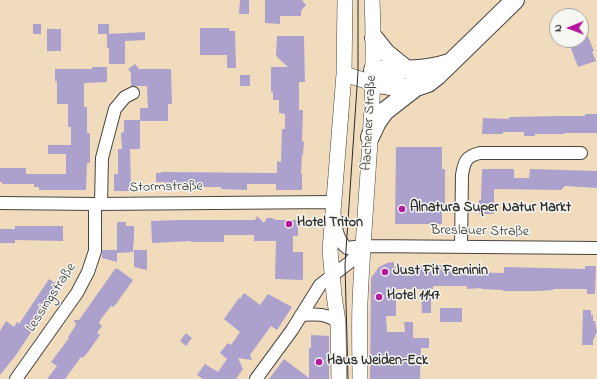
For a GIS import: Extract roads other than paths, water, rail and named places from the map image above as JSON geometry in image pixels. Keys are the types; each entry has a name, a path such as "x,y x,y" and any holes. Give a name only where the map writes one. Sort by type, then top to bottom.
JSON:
{"highway":[{"path":"373,77 404,88 416,87 428,83 452,62 515,0"},
{"path":"374,38 386,54 407,70"},
{"path":"373,77 407,70 434,68 452,62"},
{"path":"370,137 377,122 385,111 416,87"}],"main road":[{"name":"Aachener Straße","path":"339,379 338,322 330,250 344,74 345,0"},
{"name":"Aachener Straße","path":"360,379 360,304 373,77 374,38 372,0"},
{"path":"344,74 373,77"}],"street":[{"name":"Lessingstraße","path":"16,379 77,293 88,272 95,251 102,158 115,109 125,97 133,93"},
{"path":"461,247 462,175 464,164 471,155 480,153 581,152"},
{"name":"Stormstraße","path":"0,203 98,204 333,202"},
{"name":"Aachener Straße","path":"333,202 338,236 341,243 346,248 363,246"},
{"name":"Breslauer Straße","path":"363,246 597,248"},
{"path":"256,379 320,285 350,262 363,246"},
{"path":"301,315 324,315 338,322"}],"tram line":[{"path":"348,379 345,265 358,72 358,0"}],"place":[{"name":"Alnatura Super Natur Markt","path":"402,209"},
{"name":"Hotel Triton","path":"289,224"},
{"name":"Just Fit Feminin","path":"385,272"},
{"name":"Hotel 1147","path":"379,297"},
{"name":"Haus Weiden-Eck","path":"319,362"}]}
